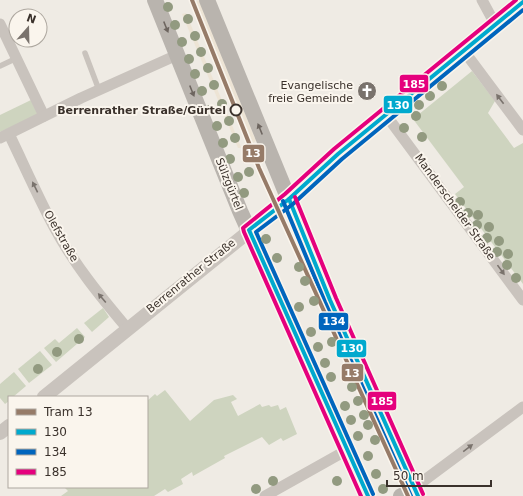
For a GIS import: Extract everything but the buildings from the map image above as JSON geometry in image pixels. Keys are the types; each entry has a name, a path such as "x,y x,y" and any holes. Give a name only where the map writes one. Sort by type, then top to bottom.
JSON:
{"main road":[{"name":"Sülzgürtel","path":"155,0 249,230 368,496"},
{"path":"207,0 330,300 416,493 401,496"}],"street":[{"path":"482,0 495,24"},
{"name":"Berrenrather Straße","path":"45,396 127,328 288,199 338,154 523,2"},
{"path":"0,24 44,116"},
{"path":"464,51 523,130"},
{"path":"5,136 99,90 177,55"},
{"name":"Manderscheider Straße","path":"386,115 523,300"},
{"name":"Olefstraße","path":"5,136 70,254 95,289 127,328"},
{"path":"416,493 523,407"},
{"path":"0,433 8,427"},
{"path":"265,496 347,450"}],"lane":[{"path":"85,53 99,90"},
{"path":"0,66 17,58"}],"green space":[{"path":"472,71 495,101 488,113 514,148 523,143 523,284 455,194 464,187 413,119"},
{"path":"31,100 38,115 0,132 0,115"},
{"path":"103,308 109,317 92,332 84,323"},
{"path":"77,328 85,337 56,362 44,348 55,339 59,343"},
{"path":"40,351 52,365 29,383 18,369"},
{"path":"14,372 26,386 14,396 8,396 8,402 5,404 0,398 0,384"},
{"path":"165,390 190,421 214,400 233,395 237,399 231,402 238,416 260,404 262,407 278,405 280,410 286,407 297,434 283,441 281,438 269,445 262,437 224,456 225,458 193,476 192,472 181,479 183,484 168,492 165,489 154,496 61,496 68,491 65,488 148,488 148,400 155,394 157,396"}],"shaded area":[{"name":"Berrenrather Straße/Gürtel","path":"199,0 256,141 253,143 196,1"},
{"name":"Berrenrather Straße/Gürtel","path":"186,13 241,147 240,148 238,148 182,14"}],"tram line":[{"name":"13","path":"192,0 259,168 408,496"}],"transit line":[{"name":"185","path":"361,496 243,228 285,194 334,149 516,0"},
{"name":"130","path":"368,496 249,230 289,199 338,154 523,2"},
{"name":"134","path":"373,494 256,232 293,204 342,159 523,10"},
{"name":"185","path":"295,197 336,298 423,494"},
{"name":"130","path":"289,199 330,300 418,496"},
{"name":"134","path":"283,201 325,302 411,496"}],"place":[{"name":"Evangelische freie Gemeinde","path":"367,91"},
{"name":"Berrenrather Straße/Gürtel","path":"236,110"}]}
